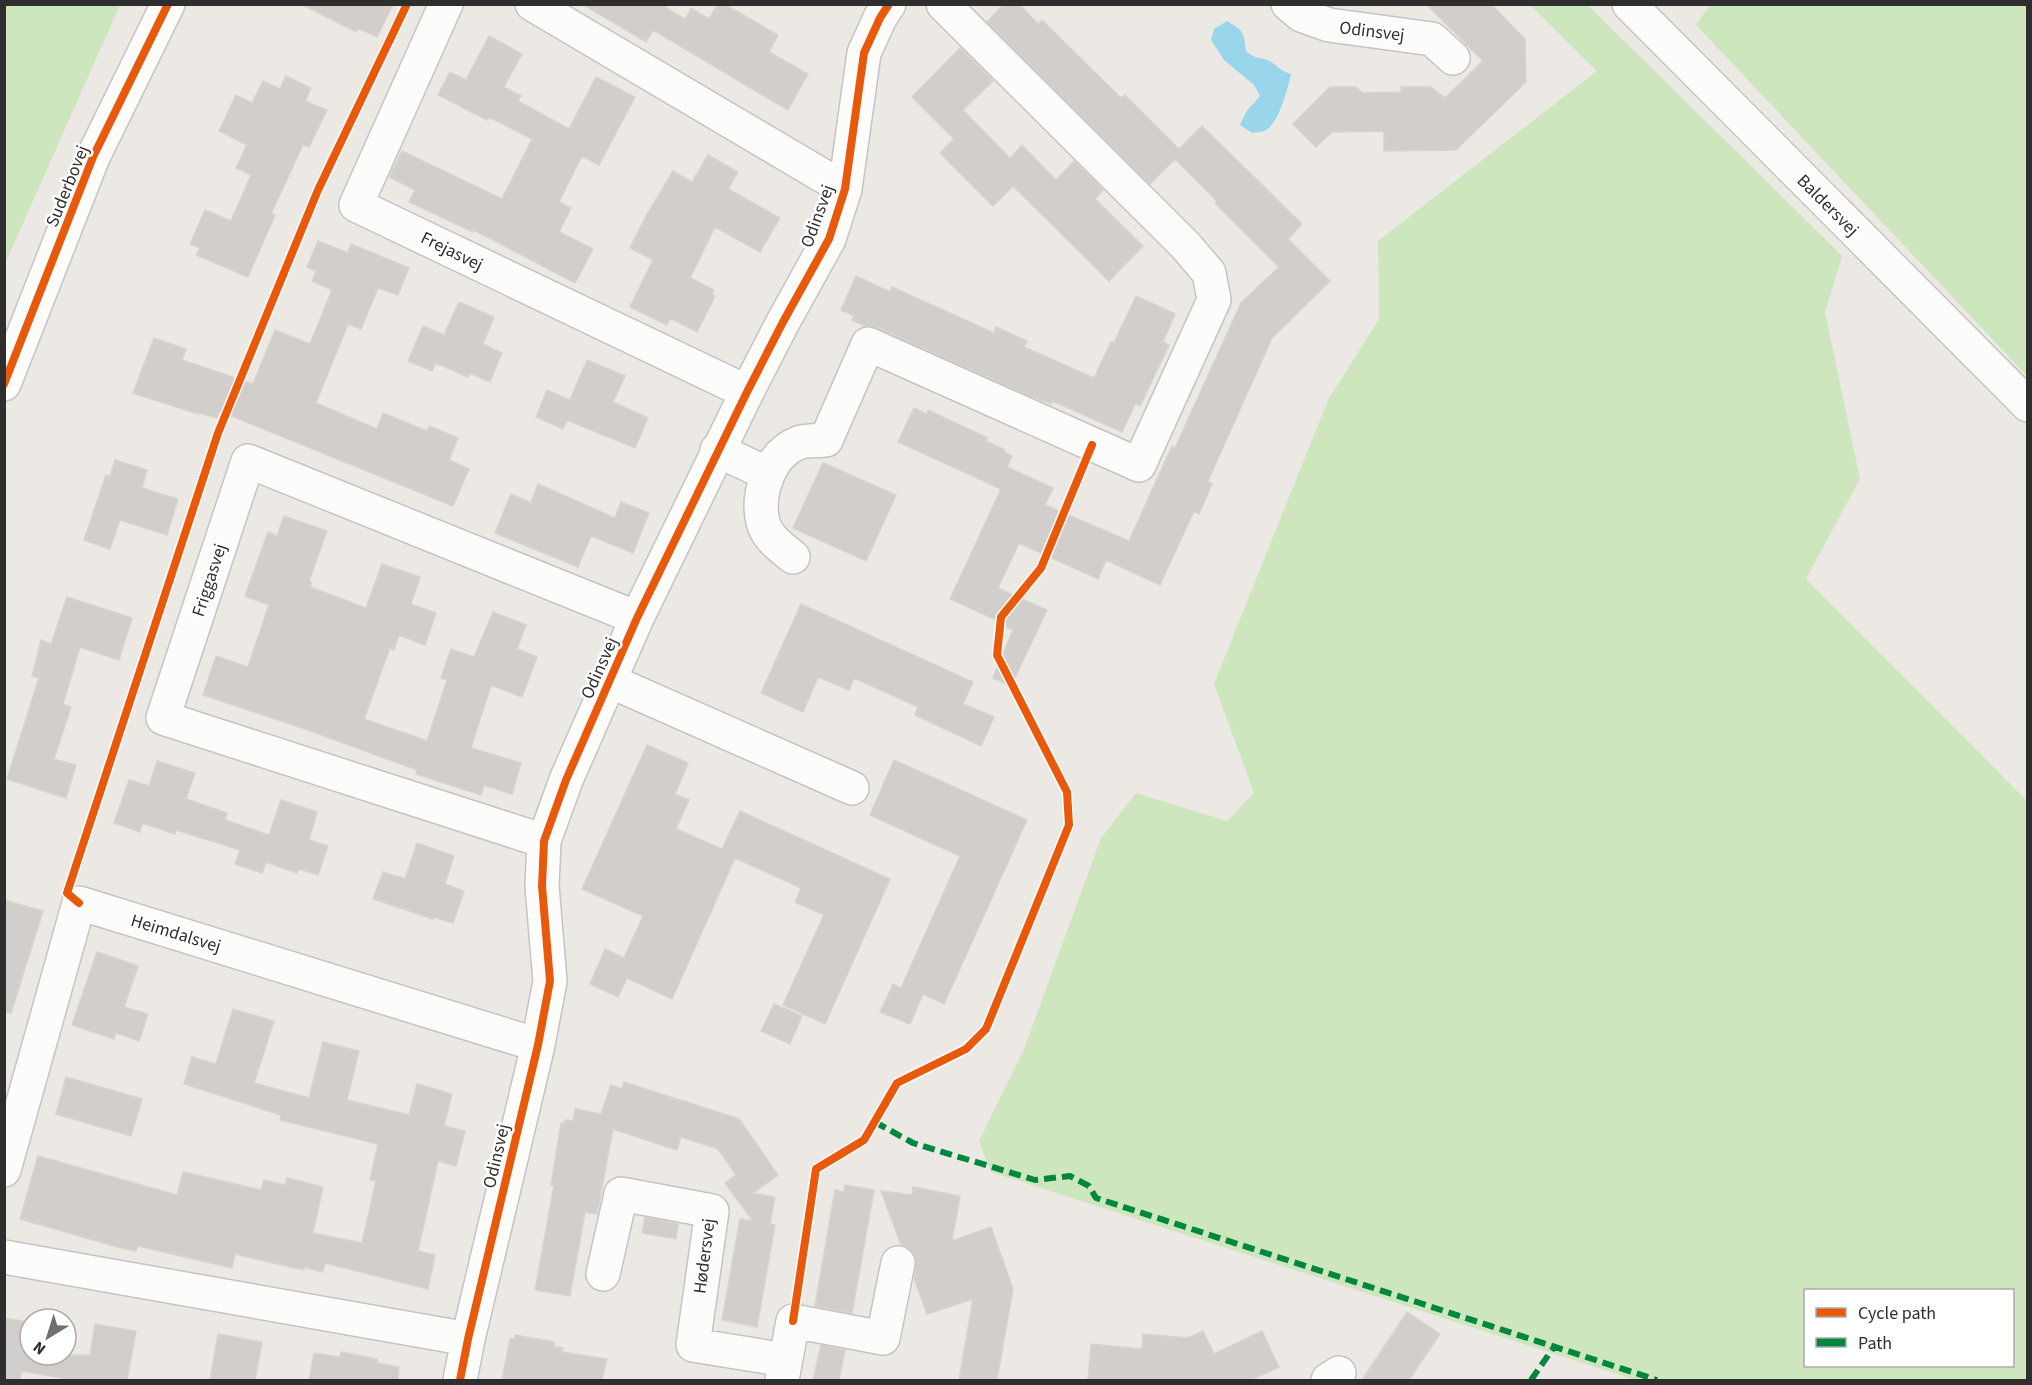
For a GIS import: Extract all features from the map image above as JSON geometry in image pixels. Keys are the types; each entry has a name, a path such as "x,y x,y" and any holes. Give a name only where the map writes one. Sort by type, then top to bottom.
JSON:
{"street":[{"name":"Suderbovej","path":"4,384 93,158 168,4"},
{"name":"Frejasvej","path":"446,4 356,205 747,392"},
{"path":"532,4 845,189"},
{"name":"Odinsvej","path":"460,1380 538,1045 550,981 542,886 544,841 566,780 637,618 717,450 783,321 829,239 845,189 864,53 889,4"},
{"path":"793,557 771,539 763,522 761,495 768,474 781,454 799,443 826,440 868,344 1138,465 1214,300 1209,273 1186,246 943,4"},
{"name":"Odinsvej","path":"1288,4 1301,15 1329,25 1432,39 1453,58"},
{"name":"Baldersvej","path":"1629,4 2028,405"},
{"path":"717,450 768,474"},
{"name":"Friggasvej","path":"544,841 163,718 248,461 637,618"},
{"path":"609,681 852,788"},
{"name":"Heimdalsvej","path":"4,1170 79,903 538,1045"},
{"name":"Hødersvej","path":"603,1274 621,1194 712,1211 693,1345 784,1370 793,1322 883,1338 898,1263"},
{"path":"4,1257 468,1339"}],"green space":[{"path":"4,5 120,5 5,264"},
{"path":"1530,5 1588,5 1842,256 1825,312 1860,479 1806,579 2027,801 2027,1380 1635,1380 991,1172 979,1141 1024,1049 1101,838 1136,793 1227,821 1254,793 1214,684 1328,400 1379,319 1378,241 1597,71"},
{"path":"1710,5 2027,5 2027,376 1696,25"}],"water":[{"path":"1227,21 1242,33 1246,51 1291,74 1279,113 1265,131 1252,133 1240,125 1246,112 1260,96 1254,85 1224,60 1211,40 1214,29"}],"building":[{"path":"301,4 393,4 377,37 358,28 356,32"},
{"path":"582,4 668,4 666,8 685,19 691,8 709,19 718,4 724,4 778,35 769,52 808,74 788,110 653,30 646,42"},
{"path":"1004,4 1019,4 1038,24 1042,20 1121,98 1125,95 1179,149 1202,126 1302,224 1288,239 1330,281 1272,338 1208,481 1212,484 1199,514 1194,511 1160,585 1106,560 1098,579 1019,543 998,588 1047,610 1011,686 993,678 1013,630 1006,627 1007,625 950,599 1001,489 898,442 914,408 927,414 928,410 988,438 986,441 1005,450 1004,452 1012,456 1007,467 1053,488 1045,505 1129,541 1172,446 1175,448 1241,303 1279,267 1175,159 1150,184 987,22"},
{"path":"1426,4 1491,4 1525,39 1526,82 1456,150 1384,151 1384,131 1332,132 1316,147 1293,124 1330,87 1356,87 1363,93 1401,92 1401,87 1431,87 1445,98 1483,61"},
{"path":"489,36 522,54 504,87 521,96 518,101 569,129 596,77 635,97 599,165 582,156 559,202 571,208 559,232 593,249 575,283 474,230 473,232 409,202 415,190 389,177 402,151 502,199 532,139 489,117 487,120 438,95 450,72 466,80"},
{"path":"960,48 993,81 963,110 1010,158 1022,145 1056,180 1074,161 1103,190 1095,199 1143,246 1109,281 1013,186 993,206 940,153 954,139 912,97"},
{"path":"286,76 311,88 305,101 327,110 309,147 303,145 271,214 275,215 248,277 196,255 200,248 190,244 205,210 231,221 251,175 236,168 247,145 219,131 236,95 252,103 263,81 280,89"},
{"path":"708,155 738,172 728,189 780,218 760,252 715,227 690,278 714,290 712,294 715,296 697,332 670,318 667,325 630,307 653,260 630,248 673,171 692,182"},
{"path":"318,241 348,253 351,244 409,268 398,295 378,288 361,329 348,324 316,403 377,429 383,413 427,431 429,426 458,438 449,460 469,469 453,506 219,411 217,418 133,393 154,338 186,349 182,360 253,384 275,330 310,344 332,290 312,281 316,271 307,267"},
{"path":"856,276 890,292 892,287 994,333 996,327 1027,341 1024,347 1094,378 1111,342 1114,343 1136,296 1175,314 1163,342 1169,345 1140,406 1135,404 1122,432 1053,401 1051,404 1023,393 876,327 865,326 852,320 854,316 841,310"},
{"path":"459,302 494,317 483,344 502,353 490,382 470,373 468,377 436,363 432,371 408,361 423,326 444,335"},
{"path":"587,360 625,376 613,402 648,418 635,448 567,420 563,429 536,417 547,390 570,400"},
{"path":"115,460 147,470 142,488 178,499 167,535 120,520 110,549 84,540 106,475 110,477"},
{"path":"823,463 896,495 866,561 793,528"},
{"path":"538,484 615,518 621,502 649,513 633,553 591,536 578,567 495,533 511,494 531,503"},
{"path":"284,516 327,531 309,581 312,583 310,587 366,608 382,564 420,577 411,604 436,613 425,645 399,635 394,650 390,648 364,719 427,741 447,680 441,678 451,649 474,657 493,612 526,625 517,649 537,657 522,697 491,685 471,748 521,763 512,794 484,785 481,795 416,774 417,770 305,729 203,695 216,656 248,667 269,605 245,596 268,532 277,536"},
{"path":"67,597 132,618 119,660 80,647 63,704 71,707 54,759 76,765 66,798 7,779 39,678 32,676 41,640 51,644"},
{"path":"801,604 973,682 963,704 994,717 981,746 915,715 918,707 854,678 849,690 818,677 803,712 761,693"},
{"path":"647,745 688,763 675,794 689,800 676,829 722,849 740,811 890,879 825,1024 783,1005 824,915 795,902 801,888 735,858 672,999 627,978 618,997 590,984 605,949 624,958 643,916 582,889"},
{"path":"894,760 1027,820 944,1004 923,994 910,1024 880,1012 893,984 901,988 960,856 870,815"},
{"path":"157,761 195,773 186,799 227,813 225,820 269,835 281,800 317,812 309,840 328,846 318,875 299,869 297,873 266,862 262,873 235,864 240,850 176,830 175,834 142,823 140,832 114,823 129,780 149,786"},
{"path":"417,843 454,856 445,884 464,891 453,923 434,917 433,919 373,899 383,872 405,879"},
{"path":"4,900 43,911 11,1013 4,1012"},
{"path":"97,952 138,966 124,1007 148,1014 139,1041 116,1033 114,1039 72,1025"},
{"path":"774,1004 802,1016 790,1044 761,1031"},
{"path":"233,1009 274,1021 254,1083 309,1098 323,1042 359,1051 347,1100 409,1115 417,1084 452,1094 444,1126 465,1131 456,1166 438,1161 418,1251 435,1255 428,1289 325,1263 323,1272 304,1267 304,1270 235,1254 232,1268 138,1246 136,1251 121,1248 20,1219 38,1156 177,1195 183,1172 261,1190 264,1180 285,1185 287,1178 323,1187 313,1233 362,1243 376,1181 370,1180 378,1144 280,1120 281,1115 184,1084 192,1057 216,1064"},
{"path":"66,1077 142,1099 131,1136 56,1114"},
{"path":"624,1082 739,1119 778,1175 753,1193 775,1197 770,1224 775,1225 757,1327 722,1320 740,1219 753,1221 725,1183 736,1175 718,1149 681,1137 677,1150 613,1129 597,1214 585,1212 570,1296 535,1290 554,1185 551,1185 561,1123 564,1124 565,1120 573,1121 575,1109 601,1114 611,1085 622,1089"},
{"path":"845,1185 874,1190 852,1313 815,1306 835,1190 844,1192"},
{"path":"913,1187 960,1196 952,1241 991,1227 1013,1289 997,1380 959,1380 973,1299 927,1314 914,1278 915,1256 910,1249 901,1245 881,1191 912,1195"},
{"path":"645,1217 678,1224 676,1239 642,1233"},
{"path":"1407,1312 1440,1334 1409,1380 1362,1380"},
{"path":"4,1318 18,1320 18,1367 78,1367 78,1355 90,1355 95,1324 136,1331 127,1380 62,1380 63,1378 21,1371 20,1380 4,1380"},
{"path":"1203,1331 1214,1354 1262,1331 1279,1367 1251,1380 1088,1380 1091,1344 1142,1349 1143,1334 1188,1338"},
{"path":"218,1334 262,1342 255,1380 210,1380"},
{"path":"515,1335 554,1342 554,1347 563,1348 562,1352 607,1359 602,1380 502,1380 510,1339 514,1339"},
{"path":"821,1345 845,1350 839,1380 813,1380"},
{"path":"341,1352 377,1359 377,1363 399,1367 398,1380 309,1380 314,1353 340,1357"}],"marked path":[{"path":"875,1122 913,1143 1035,1180 1070,1176 1089,1186 1096,1198 1657,1380"},
{"path":"1531,1380 1554,1347"}],"cycle path":[{"path":"4,384 93,157 168,4"},
{"path":"79,903 67,893 218,433 318,190 407,4"},
{"path":"460,1380 538,1045 550,981 542,886 544,841 566,780 637,618 747,392 829,239 845,189 864,53 889,4"},
{"path":"793,1321 816,1169 864,1140 897,1083 966,1049 986,1029 1069,825 1067,792 997,655 1001,617 1041,568 1092,445"}]}
